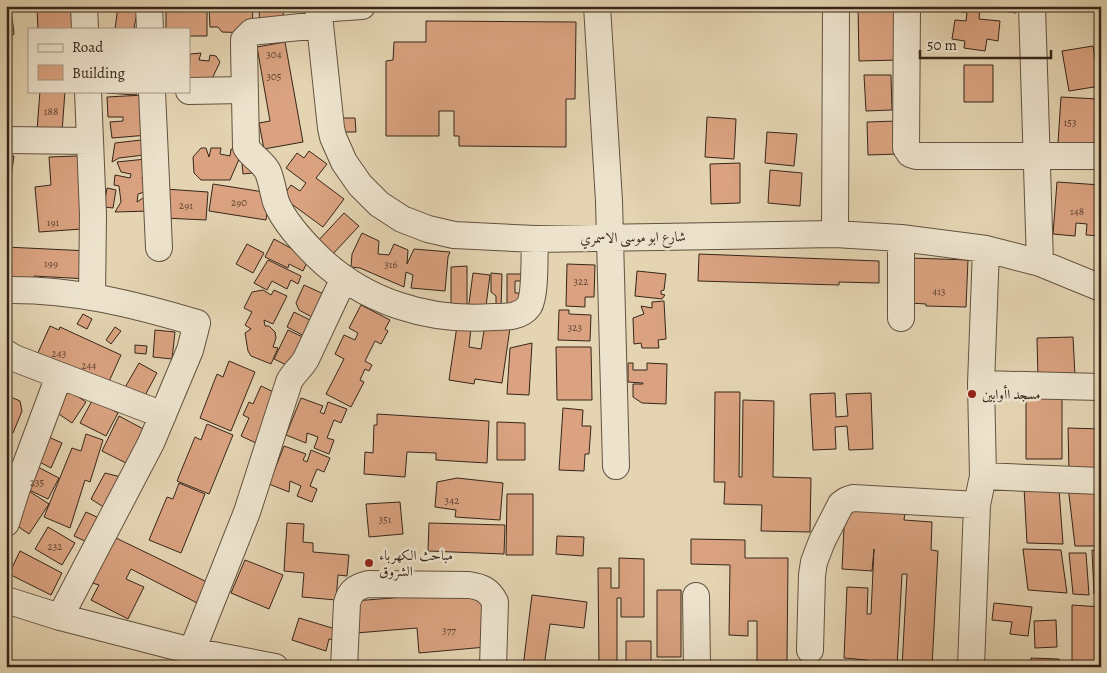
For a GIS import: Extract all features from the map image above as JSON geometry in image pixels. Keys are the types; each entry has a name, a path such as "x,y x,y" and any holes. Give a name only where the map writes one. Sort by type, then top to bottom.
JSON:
{"street":[{"path":"84,6 85,28"},
{"path":"149,6 150,28"},
{"path":"362,6 319,13 258,30 247,35 244,40 246,147 269,174 276,201 285,219 317,256 344,278 374,296 424,313 444,317 475,319 519,315 529,306 533,293 535,239"},
{"path":"597,6 610,237 616,466"},
{"path":"835,234 836,6"},
{"path":"907,6 906,148 908,151 916,156 1101,156"},
{"path":"1032,6 1040,263"},
{"name":"شارع ابو موسى الاسمري","path":"319,13 333,137 344,162 360,185 379,204 402,219 428,229 454,235 535,239 835,234 901,238 986,248 1040,263 1101,288"},
{"path":"190,91 244,90"},
{"path":"88,92 94,223 92,296"},
{"path":"152,92 159,248"},
{"path":"6,140 90,141"},
{"path":"901,238 901,318"},
{"path":"971,667 976,505 983,476 981,384 986,248"},
{"path":"192,651 247,512 289,382 306,359 344,278"},
{"path":"6,290 92,296 138,306 197,323 190,350 151,443 60,617"},
{"path":"6,353 59,376 163,415"},
{"path":"6,523 11,489 59,376"},
{"path":"981,384 1101,387"},
{"path":"983,476 1101,481"},
{"path":"810,650 812,574 822,541 841,504 853,498 976,505"},
{"path":"344,667 347,603 353,590 368,584 469,585 485,589 492,594 495,602 494,667"},
{"path":"696,596 697,667"},
{"path":"6,600 60,617 192,651 275,667"}],"building":[{"path":"118,6 139,6 134,27 138,28 115,28"},
{"path":"166,6 207,6 207,36 190,36 190,28 166,28"},
{"path":"209,6 253,6 252,33 222,32 218,27 210,27"},
{"path":"259,6 283,6 284,36 260,36"},
{"path":"896,6 898,60 859,61 858,7"},
{"path":"927,6 1017,6 1016,13 980,8 979,19 1000,21 998,41 987,39 985,51 964,48 965,41 952,39 955,20 966,21 967,13"},
{"path":"71,7 72,28 38,28 37,9"},
{"path":"6,16 12,16 14,34 6,43"},
{"path":"426,21 576,22 575,99 566,99 566,147 459,146 459,136 454,136 454,111 439,111 439,136 386,136 386,61 393,60 394,42 426,42"},
{"path":"285,42 303,142 264,149 259,123 270,121 257,47"},
{"path":"1093,46 1100,86 1069,91 1062,51"},
{"path":"201,53 199,60 209,61 210,55 216,56 220,62 209,85 190,85 190,54"},
{"path":"964,65 993,65 993,102 964,102"},
{"path":"864,75 891,75 892,110 866,111"},
{"path":"40,92 65,92 62,132 37,130"},
{"path":"106,92 137,92 136,95"},
{"path":"144,95 148,135 112,138 110,122 123,121 123,117 108,117 107,97"},
{"path":"1061,97 1098,99 1095,145 1058,143"},
{"path":"707,117 736,119 734,159 705,157"},
{"path":"341,118 355,118 356,132 342,132"},
{"path":"897,121 898,154 868,155 867,122"},
{"path":"767,132 797,134 794,166 765,163"},
{"path":"150,139 144,155 119,158 112,162 115,143"},
{"path":"201,148 206,148 209,157 211,148 221,148 220,154 230,156 231,149 237,151 240,157 230,180 201,180 194,173 193,157"},
{"path":"309,151 327,164 316,178 344,199 323,227 282,197 291,185 300,191 306,183 286,168 297,153 304,158"},
{"path":"6,155 14,156 9,192 6,192"},
{"path":"78,156 82,229 39,232 35,187 51,185 49,157"},
{"path":"146,159 142,179 151,176 148,191 138,194 137,202 143,198 150,198 151,211 115,212 121,202 119,186 114,185 115,175 130,178 131,174 121,172 117,162"},
{"path":"265,162 263,172 243,174 242,164"},
{"path":"740,163 740,203 711,204 710,164"},
{"path":"770,170 802,173 800,206 768,203"},
{"path":"1057,182 1101,185 1101,236 1086,235 1087,224 1076,223 1075,236 1053,234"},
{"path":"213,184 270,193 266,220 209,211"},
{"path":"107,188 116,190 113,208 104,207"},
{"path":"165,189 208,192 206,220 164,218"},
{"path":"344,213 359,226 331,256 316,243"},
{"path":"362,233 379,241 378,254 389,255 394,244 408,250 407,264 414,249 450,252 445,291 411,288 413,275 406,272 404,287 360,268 351,267 352,254"},
{"path":"274,239 309,258 303,271 289,264 288,268 265,257"},
{"path":"247,244 264,253 253,273 236,264"},
{"path":"6,247 89,251 88,279 34,276 34,281 6,280"},
{"path":"699,254 879,261 879,283 839,282 839,285 698,281"},
{"path":"911,258 968,260 966,307 926,306 926,304 910,303"},
{"path":"268,260 301,276 298,284 291,280 287,289 272,281 267,290 254,283"},
{"path":"567,264 595,265 594,297 585,297 585,307 566,306"},
{"path":"467,266 467,305 451,305 451,267"},
{"path":"637,271 666,274 664,290 661,291 661,294 665,295 662,299 635,296"},
{"path":"473,273 490,275 485,314 468,311"},
{"path":"491,273 502,274 501,309 496,309 496,296 491,292"},
{"path":"507,274 525,274 525,281 515,281 515,293 525,293 507,310"},
{"path":"304,285 328,296 319,321 299,310 296,303"},
{"path":"263,290 271,295 274,290 287,296 273,324 264,320 265,326 269,326 275,332 276,338 273,347 278,348 271,364 251,356 248,351 245,333 251,329 245,325 252,312 244,308 252,292"},
{"path":"664,301 666,339 658,340 659,348 642,348 641,343 634,344 633,318 644,314 641,306 652,308 652,302"},
{"path":"361,305 390,320 385,329 388,331 381,344 375,341 365,361 372,365 369,371 365,369 360,380 364,382 351,407 326,394 344,359 335,354 344,335 355,340 358,333 349,328"},
{"path":"559,310 569,310 569,314 591,315 590,341 558,340"},
{"path":"294,312 318,324 310,339 287,327"},
{"path":"83,314 92,319 87,329 77,324"},
{"path":"485,325 510,328 502,383 475,379 474,384 449,380 457,326 471,328 469,347 481,349"},
{"path":"50,326 59,330 60,327 121,355 107,386 36,357"},
{"path":"115,327 121,331 111,344 106,340"},
{"path":"155,330 175,332 172,359 153,357"},
{"path":"288,330 309,340 295,369 274,359"},
{"path":"1073,337 1075,376 1038,377 1037,338"},
{"path":"532,343 529,395 507,394 510,348"},
{"path":"135,345 147,346 146,354 135,353"},
{"path":"556,347 591,347 592,400 557,400"},
{"path":"229,361 255,372 231,431 200,418 217,374 223,377"},
{"path":"139,363 157,373 142,401 123,391"},
{"path":"628,363 633,363 633,370 647,370 647,363 667,364 666,404 642,403 633,397 633,384 643,383 628,382"},
{"path":"261,386 282,396 256,443 241,436 249,418 243,415 249,402 253,404"},
{"path":"65,388 86,402 72,423 50,408"},
{"path":"715,392 740,392 739,477 742,477 743,400 774,401 773,477 811,478 810,532 761,531 762,505 724,504 725,482 714,482"},
{"path":"835,393 836,417 848,416 846,394 871,393 873,449 849,450 847,426 835,427 836,449 813,450 810,394"},
{"path":"11,397 20,401 22,411 13,433 6,431 6,408"},
{"path":"301,398 323,406 320,412 324,414 328,402 347,409 341,423 334,420 327,438 334,440 329,454 314,448 318,437 307,433 306,443 286,435"},
{"path":"1026,398 1062,398 1062,459 1026,459"},
{"path":"93,399 118,413 106,436 80,423"},
{"path":"563,408 583,410 582,426 591,426 589,454 585,454 584,471 559,470"},
{"path":"377,414 489,421 487,463 436,460 436,453 407,452 405,477 364,474 365,452 373,453 374,425 377,425"},
{"path":"119,416 147,431 130,465 102,451"},
{"path":"497,422 525,423 525,460 497,460"},
{"path":"207,424 233,435 209,494 177,481 195,437 201,440"},
{"path":"1068,428 1101,429 1101,457 1096,456 1096,465 1101,466 1101,475 1069,472"},
{"path":"42,434 62,443 51,468 32,458"},
{"path":"86,434 103,440 90,482 85,480 70,528 44,517 72,448 81,451"},
{"path":"284,446 306,454 303,460 307,462 311,450 330,458 324,472 317,469 310,486 317,489 312,502 297,496 301,486 290,481 289,492 269,484"},
{"path":"32,464 59,478 48,499 21,486"},
{"path":"105,473 121,477 105,508 91,499"},
{"path":"457,478 503,483 500,520 455,517 456,510 435,507 437,482"},
{"path":"179,483 205,494 181,553 149,540 167,497 173,499"},
{"path":"1068,486 1097,486 1101,515 1101,546 1075,546"},
{"path":"1024,487 1059,489 1063,544 1027,543"},
{"path":"26,489 49,504 29,534 16,525 22,516 13,510"},
{"path":"507,494 533,494 533,555 506,555"},
{"path":"400,502 403,534 369,537 366,504"},
{"path":"845,507 905,513 904,520 932,522 931,550 938,551 932,667 902,667 907,574 902,574 897,667 867,667 867,660 844,658 847,587 868,588 867,614 871,614 874,549 872,571 842,569"},
{"path":"86,512 99,518 87,542 74,536"},
{"path":"287,523 304,524 303,542 313,543 313,552 349,555 347,576 338,575 336,600 302,597 304,573 284,571"},
{"path":"429,523 505,525 504,554 428,551"},
{"path":"48,527 75,543 62,565 35,549"},
{"path":"557,536 584,537 583,556 556,554"},
{"path":"114,537 211,584 201,605 131,569 126,579 144,587 128,619 91,600 99,585 89,582"},
{"path":"691,539 745,540 745,558 788,558 787,661 757,661 757,621 748,621 748,636 729,635 730,565 691,564"},
{"path":"1023,549 1061,550 1067,593 1028,590"},
{"path":"1092,550 1101,552 1101,594 1094,594"},
{"path":"20,551 62,573 51,595 9,574"},
{"path":"1069,553 1086,553 1089,595 1073,594"},
{"path":"619,558 644,559 644,617 621,617 621,598 617,598 617,663 626,663 626,641 651,641 651,667 599,667 598,568 611,568 611,588 619,588"},
{"path":"245,560 283,575 269,609 231,593"},
{"path":"657,590 681,590 681,657 657,657"},
{"path":"481,591 486,647 419,653 417,628 356,633 354,601"},
{"path":"532,595 587,602 584,628 550,624 544,667 523,667"},
{"path":"994,603 1032,607 1028,636 1010,634 1012,622 992,620"},
{"path":"1072,605 1101,607 1101,667 1072,667"},
{"path":"299,618 342,631 339,641 329,639 326,651 292,640"},
{"path":"1056,620 1057,647 1035,648 1034,621"},
{"path":"1031,658 1059,659 1059,667 1031,667"},
{"path":"665,661 679,661 679,667 664,667"}],"place":[{"name":"مسجد اأوابين","path":"972,394"},
{"name":"مباحث الكهرباء الشروق","path":"369,563"}]}
